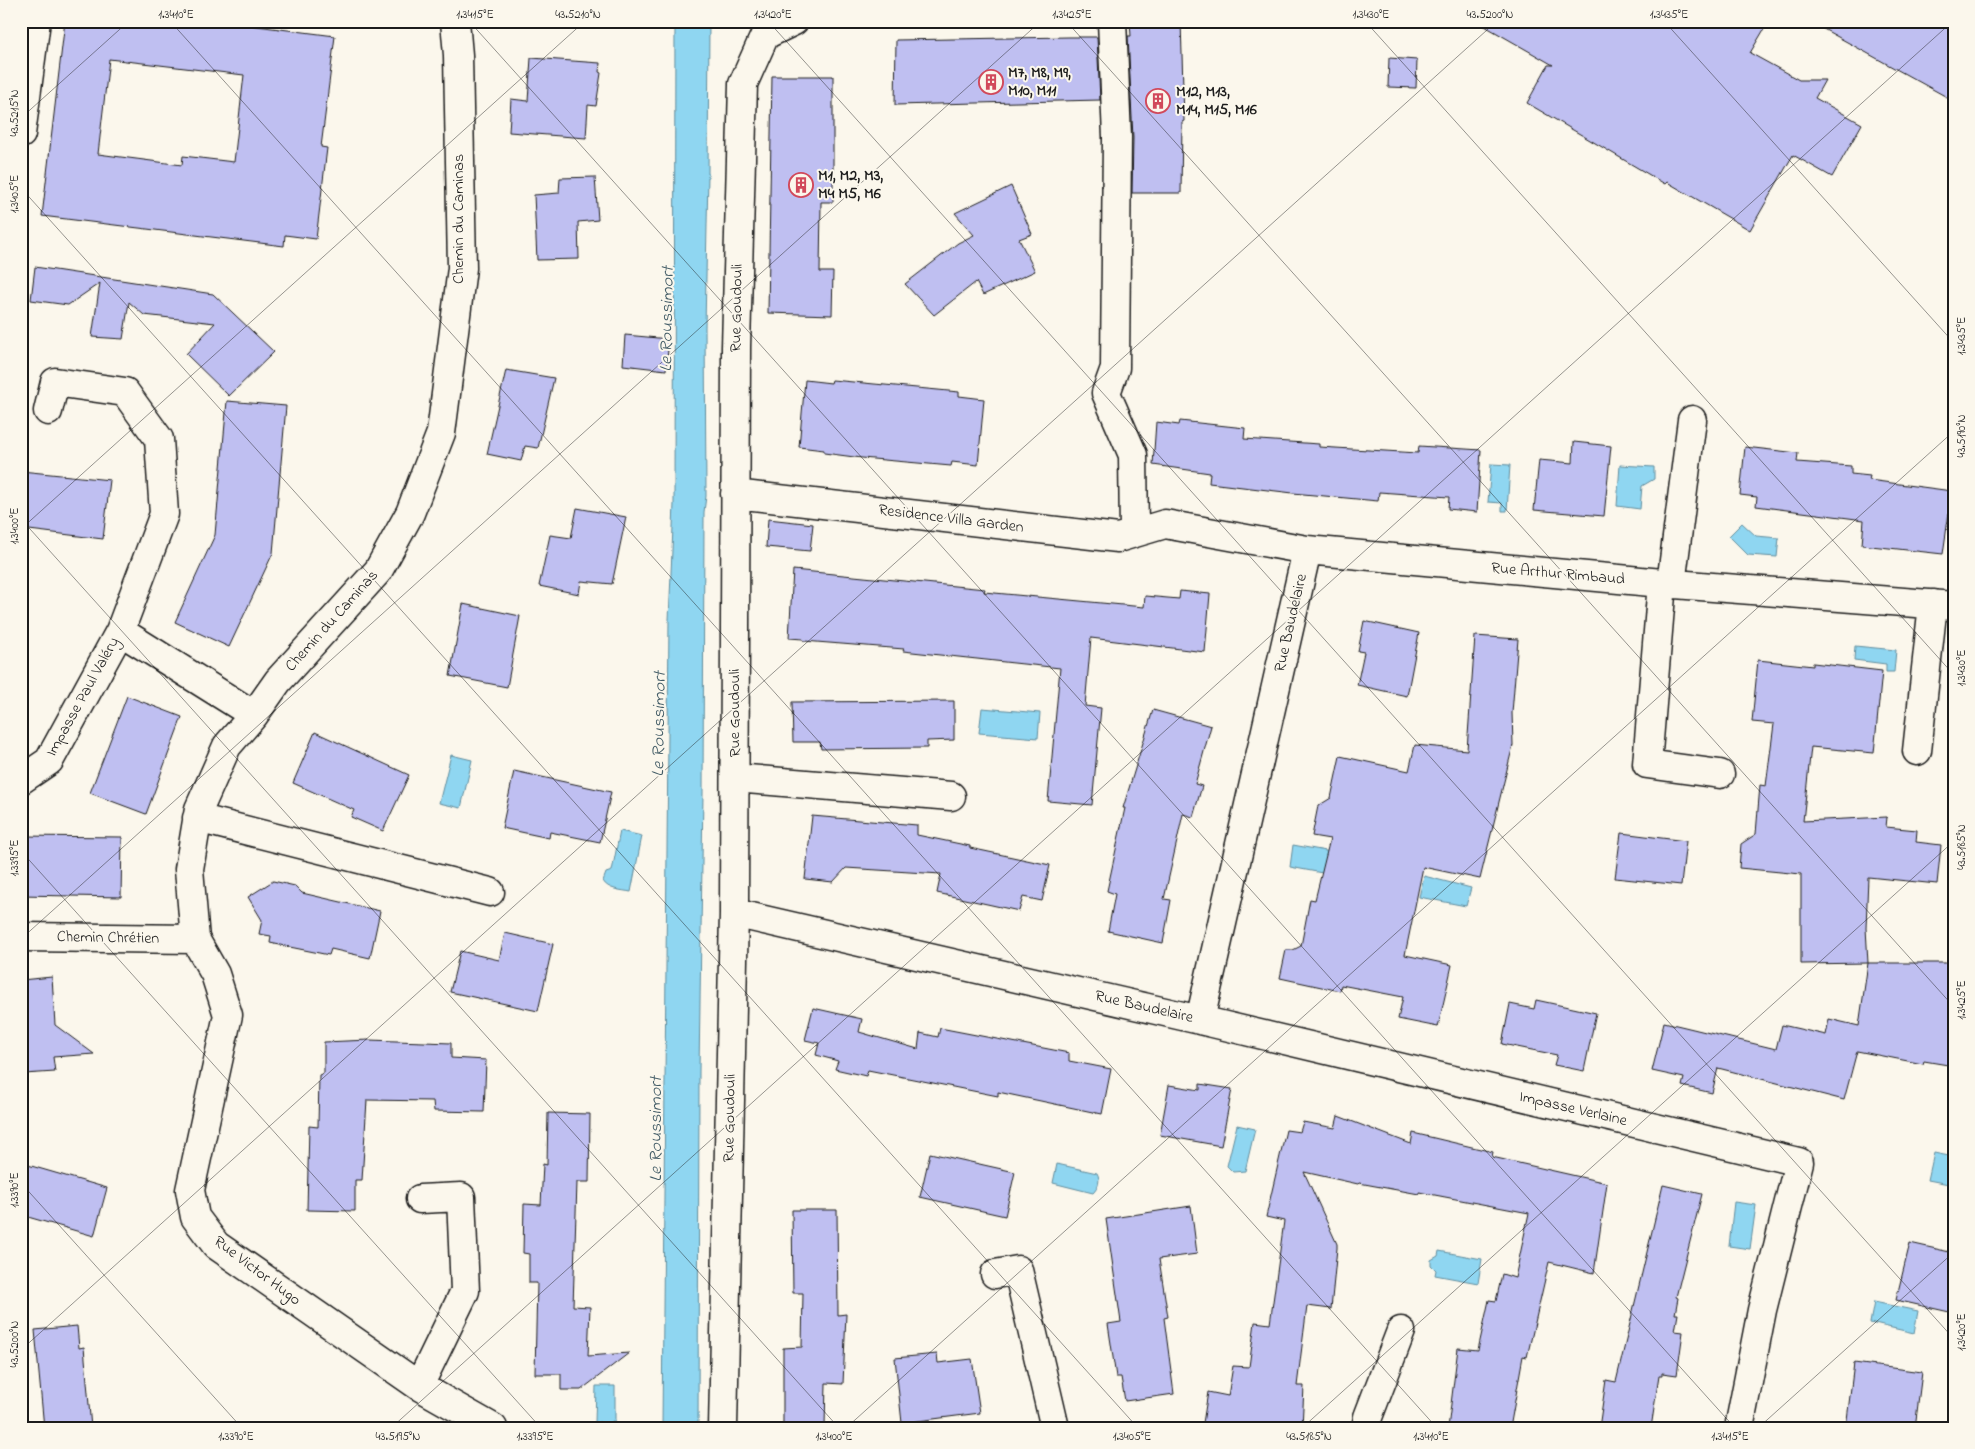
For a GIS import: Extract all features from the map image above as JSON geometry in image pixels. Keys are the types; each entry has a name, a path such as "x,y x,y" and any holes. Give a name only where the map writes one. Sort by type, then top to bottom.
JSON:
{"street":[{"path":"21,134 36,21"},
{"name":"Chemin du Caminas","path":"195,939 189,869 199,809 227,746 254,715 278,681 378,571 410,513 441,433 462,268 458,55 454,21"},
{"name":"Rue Goudouli","path":"723,1428 734,913 736,347 743,84 765,35 794,21"},
{"path":"1112,21 1117,137 1115,368 1106,393 1133,455 1134,533"},
{"name":"Impasse Paul Valéry","path":"21,780 49,761 120,631 164,514 159,439 125,392 54,382 48,411"},
{"path":"1692,420 1667,584 1647,764 1720,774"},
{"name":"Residence Villa Garden","path":"735,494 1118,538 1165,524"},
{"name":"Rue Arthur Rimbaud","path":"1165,524 1307,550 1667,584 1943,605"},
{"name":"Rue Baudelaire","path":"734,913 1200,1020 1307,550"},
{"path":"1917,751 1943,605"},
{"path":"120,631 254,715"},
{"path":"735,778 951,796"},
{"path":"198,818 490,892"},
{"name":"Chemin Chrétien","path":"21,937 195,939"},
{"name":"Rue Victor Hugo","path":"195,939 215,974 228,1016 190,1190 195,1218 216,1245 419,1386 493,1428"},
{"name":"Impasse Verlaine","path":"1200,1020 1799,1162 1762,1310 1739,1428"},
{"path":"419,1386 465,1291 462,1197 420,1200"},
{"path":"995,1274 1018,1270 1055,1428"},
{"path":"1366,1428 1368,1417 1401,1331"}],"water":[{"path":"675,21 709,21 705,327 706,496 704,512 703,793 699,1071 698,1428 662,1428 669,620 674,504"},
{"path":"1491,464 1510,465 1507,511 1502,511 1502,503 1488,502"},
{"path":"1620,465 1654,467 1654,479 1642,486 1640,509 1617,506"},
{"path":"1742,523 1756,536 1779,538 1777,557 1748,555 1729,536"},
{"path":"1855,646 1896,650 1894,672 1886,672 1886,664 1854,660"},
{"path":"982,708 1040,713 1038,738 979,733"},
{"path":"451,755 472,760 461,808 439,803"},
{"path":"620,831 642,836 631,892 611,888 603,881 606,873 612,871"},
{"path":"1293,845 1337,853 1333,875 1290,867"},
{"path":"1424,876 1471,888 1466,906 1419,897"},
{"path":"1237,1125 1255,1129 1245,1171 1233,1172 1227,1166"},
{"path":"1934,1153 1954,1157 1954,1185 1928,1180"},
{"path":"1057,1164 1097,1173 1099,1181 1096,1189 1093,1193 1053,1183"},
{"path":"1734,1202 1756,1205 1750,1249 1729,1246"},
{"path":"1439,1251 1482,1259 1478,1283 1435,1275 1436,1270 1431,1265 1431,1260 1438,1256"},
{"path":"1874,1302 1918,1311 1914,1333 1870,1323"},
{"path":"596,1386 615,1386 615,1421 612,1421 609,1428 603,1428 600,1422 595,1423"}],"building":[{"path":"65,21 217,21 335,36 321,147 327,148 316,239 285,235 284,246 42,216","holes":["109,59 244,75 234,162 183,156 182,165 98,154"]},
{"name":"M12, M13, M14, M15, M16","path":"1130,21 1181,21 1184,121 1182,122 1181,193 1132,193 1133,138 1128,36 1131,36"},
{"path":"1476,21 1769,21 1750,53 1799,80 1825,80 1815,98 1862,124 1832,177 1793,155 1750,230 1667,182 1665,184 1527,103 1548,65 1553,65"},
{"path":"1809,21 1938,21 1954,30 1954,101"},
{"name":"M7, M8, M9, M10, M11","path":"1097,37 1100,100 895,105 896,40"},
{"path":"531,58 600,63 599,72 601,73 596,106 588,105 586,138 509,132 511,99 528,101"},
{"path":"1389,58 1417,60 1416,88 1388,87"},
{"name":"M1, M2, M3, M4 M5, M6","path":"772,76 833,76 833,202 821,202 820,272 833,272 832,315 768,313"},
{"path":"595,177 598,220 578,222 579,259 537,260 534,195 559,193 560,178"},
{"path":"1011,186 1032,234 1019,239 1035,271 983,295 976,282 934,315 905,284 958,243 974,235 955,213"},
{"path":"35,267 213,294 274,352 229,396 186,354 215,323 144,315 129,302 123,339 92,337 100,283 68,305 31,300"},
{"path":"625,335 669,339 666,370 623,365"},
{"path":"506,370 554,378 538,448 525,446 521,461 487,454"},
{"path":"805,380 831,383 832,380 959,392 959,396 984,399 978,465 952,462 951,466 862,458 824,453 824,450 799,447"},
{"path":"227,401 286,406 273,553 229,647 175,622 215,535"},
{"path":"1180,421 1245,428 1244,439 1319,444 1319,447 1418,453 1419,446 1481,450 1477,512 1448,509 1449,497 1379,492 1378,501 1293,493 1209,483 1210,473 1153,465 1156,422 1179,425"},
{"path":"1574,442 1611,446 1604,516 1534,510 1539,460 1573,463"},
{"path":"1745,447 1798,453 1797,462 1851,466 1851,474 1870,476 1869,480 1952,491 1943,554 1862,545 1864,520 1756,506 1757,497 1740,495"},
{"path":"21,471 110,480 103,539 21,529"},
{"path":"577,508 626,517 612,584 581,581 579,594 539,586 550,535 571,538"},
{"path":"768,519 813,524 810,551 766,547"},
{"path":"793,570 985,589 984,592 1144,607 1145,596 1179,599 1180,591 1210,594 1205,652 1091,638 1085,706 1101,708 1092,805 1048,801 1060,668 903,651 904,649 804,641 803,639 789,638"},
{"path":"463,604 520,616 507,687 450,676"},
{"path":"1364,621 1419,633 1407,696 1357,685 1364,652 1358,651"},
{"path":"1475,636 1518,639 1512,713 1513,745 1480,879 1423,867 1405,955 1452,965 1438,1027 1398,1019 1403,997 1341,985 1340,991 1280,978 1286,950 1293,950 1301,946 1310,899 1315,900 1330,839 1312,836 1318,806 1331,798 1340,756 1409,771 1415,745 1467,750"},
{"path":"1758,660 1813,666 1813,663 1882,671 1874,753 1811,747 1803,821 1887,817 1886,827 1917,830 1916,842 1941,845 1937,884 1868,877 1866,928 1868,963 1801,964 1801,874 1739,868 1741,844 1756,834 1760,785 1766,786 1774,724 1752,722"},
{"path":"127,696 182,717 146,814 90,793"},
{"path":"954,701 954,740 927,741 927,748 821,749 820,742 793,742 792,702"},
{"path":"1153,710 1211,726 1195,784 1202,786 1193,817 1183,814 1164,899 1171,900 1163,943 1108,931 1115,894 1107,891 1125,808 1123,808"},
{"path":"315,732 409,775 383,831 351,817 354,810 293,783"},
{"path":"514,771 611,792 600,842 550,832 549,838 502,828"},
{"path":"812,816 917,825 917,835 1050,865 1042,901 1023,897 1019,911 937,893 941,874 846,868 833,882 805,879"},
{"path":"1621,833 1686,841 1681,885 1615,878"},
{"path":"21,836 122,837 121,897 21,895"},
{"path":"273,881 295,886 302,893 380,911 370,958 331,949 329,955 270,943 271,936 259,934 262,920 248,897"},
{"path":"505,933 553,944 538,1011 450,992 460,951 499,960"},
{"path":"1868,963 1954,963 1954,1066 1924,1061 1923,1064 1857,1051 1844,1100 1718,1068 1712,1093 1682,1086 1684,1078 1652,1071 1664,1022 1776,1049 1782,1025 1826,1035 1829,1019 1859,1026"},
{"path":"52,977 55,1025 94,1054 53,1057 55,1072 24,1074 21,1050 21,980"},
{"path":"1536,1000 1596,1013 1584,1071 1554,1065 1557,1055 1502,1044 1510,1004 1534,1009"},
{"path":"813,1008 862,1019 859,1032 918,1049 920,1033 938,1037 940,1028 1069,1053 1069,1061 1111,1069 1102,1114 998,1092 998,1096 868,1070 866,1076 835,1069 838,1061 816,1055 819,1043 805,1040"},
{"path":"369,1040 451,1043 451,1058 486,1060 484,1112 434,1111 433,1101 367,1100 362,1180 355,1180 355,1211 307,1210 309,1126 318,1127 319,1075 324,1073 324,1042"},
{"path":"1200,1084 1232,1089 1221,1146 1160,1135 1169,1085 1200,1090"},
{"path":"548,1113 590,1114 589,1182 577,1182 573,1306 590,1307 588,1356 629,1353 581,1390 561,1390 561,1374 535,1374 537,1283 529,1283 529,1254 523,1253 524,1204 541,1205 543,1164 547,1165"},
{"path":"1338,1116 1411,1144 1413,1133 1493,1152 1492,1157 1607,1183 1594,1273 1549,1262 1527,1357 1523,1356 1510,1428 1448,1428 1458,1348 1478,1350 1489,1300 1496,1301 1502,1274 1515,1278 1529,1213 1419,1192 1419,1194 1358,1184 1304,1172 1337,1244 1337,1248 1331,1309 1307,1306 1297,1386 1304,1386 1302,1428 1235,1428 1203,1423 1208,1392 1228,1396 1233,1366 1249,1367 1255,1322 1270,1324 1284,1221 1266,1217 1286,1130 1300,1132 1303,1122 1335,1128"},
{"path":"930,1153 1015,1172 1005,1216 920,1197"},
{"path":"21,1163 107,1188 94,1236 21,1215"},
{"path":"1663,1185 1702,1194 1676,1297 1678,1298 1675,1314 1678,1314 1675,1331 1683,1332 1677,1375 1662,1373 1662,1376 1659,1376 1651,1428 1599,1428 1606,1380 1616,1382"},
{"path":"1191,1206 1197,1254 1159,1259 1168,1317 1164,1318 1174,1394 1125,1401 1121,1377 1116,1377 1108,1324 1121,1322 1106,1219"},
{"path":"792,1210 837,1210 838,1315 846,1314 843,1384 826,1383 825,1426 783,1426 783,1348 802,1347 803,1293 793,1293"},
{"path":"1910,1243 1954,1253 1954,1313 1896,1300"},
{"path":"77,1326 79,1348 84,1347 91,1428 44,1428 35,1330"},
{"path":"937,1354 938,1363 972,1359 980,1413 902,1423 895,1358"},
{"path":"1854,1363 1922,1372 1915,1428 1846,1428"}],"place":[{"name":"M7, M8, M9, M10, M11","path":"991,82"},
{"name":"M12, M13, M14, M15, M16","path":"1158,101"},
{"name":"M1, M2, M3, M4 M5, M6","path":"801,185"}],"water label":[{"name":"Le Roussimort","path":"668,319"},
{"name":"Le Roussimort","path":"660,724"},
{"name":"Le Roussimort","path":"657,1129"}]}
